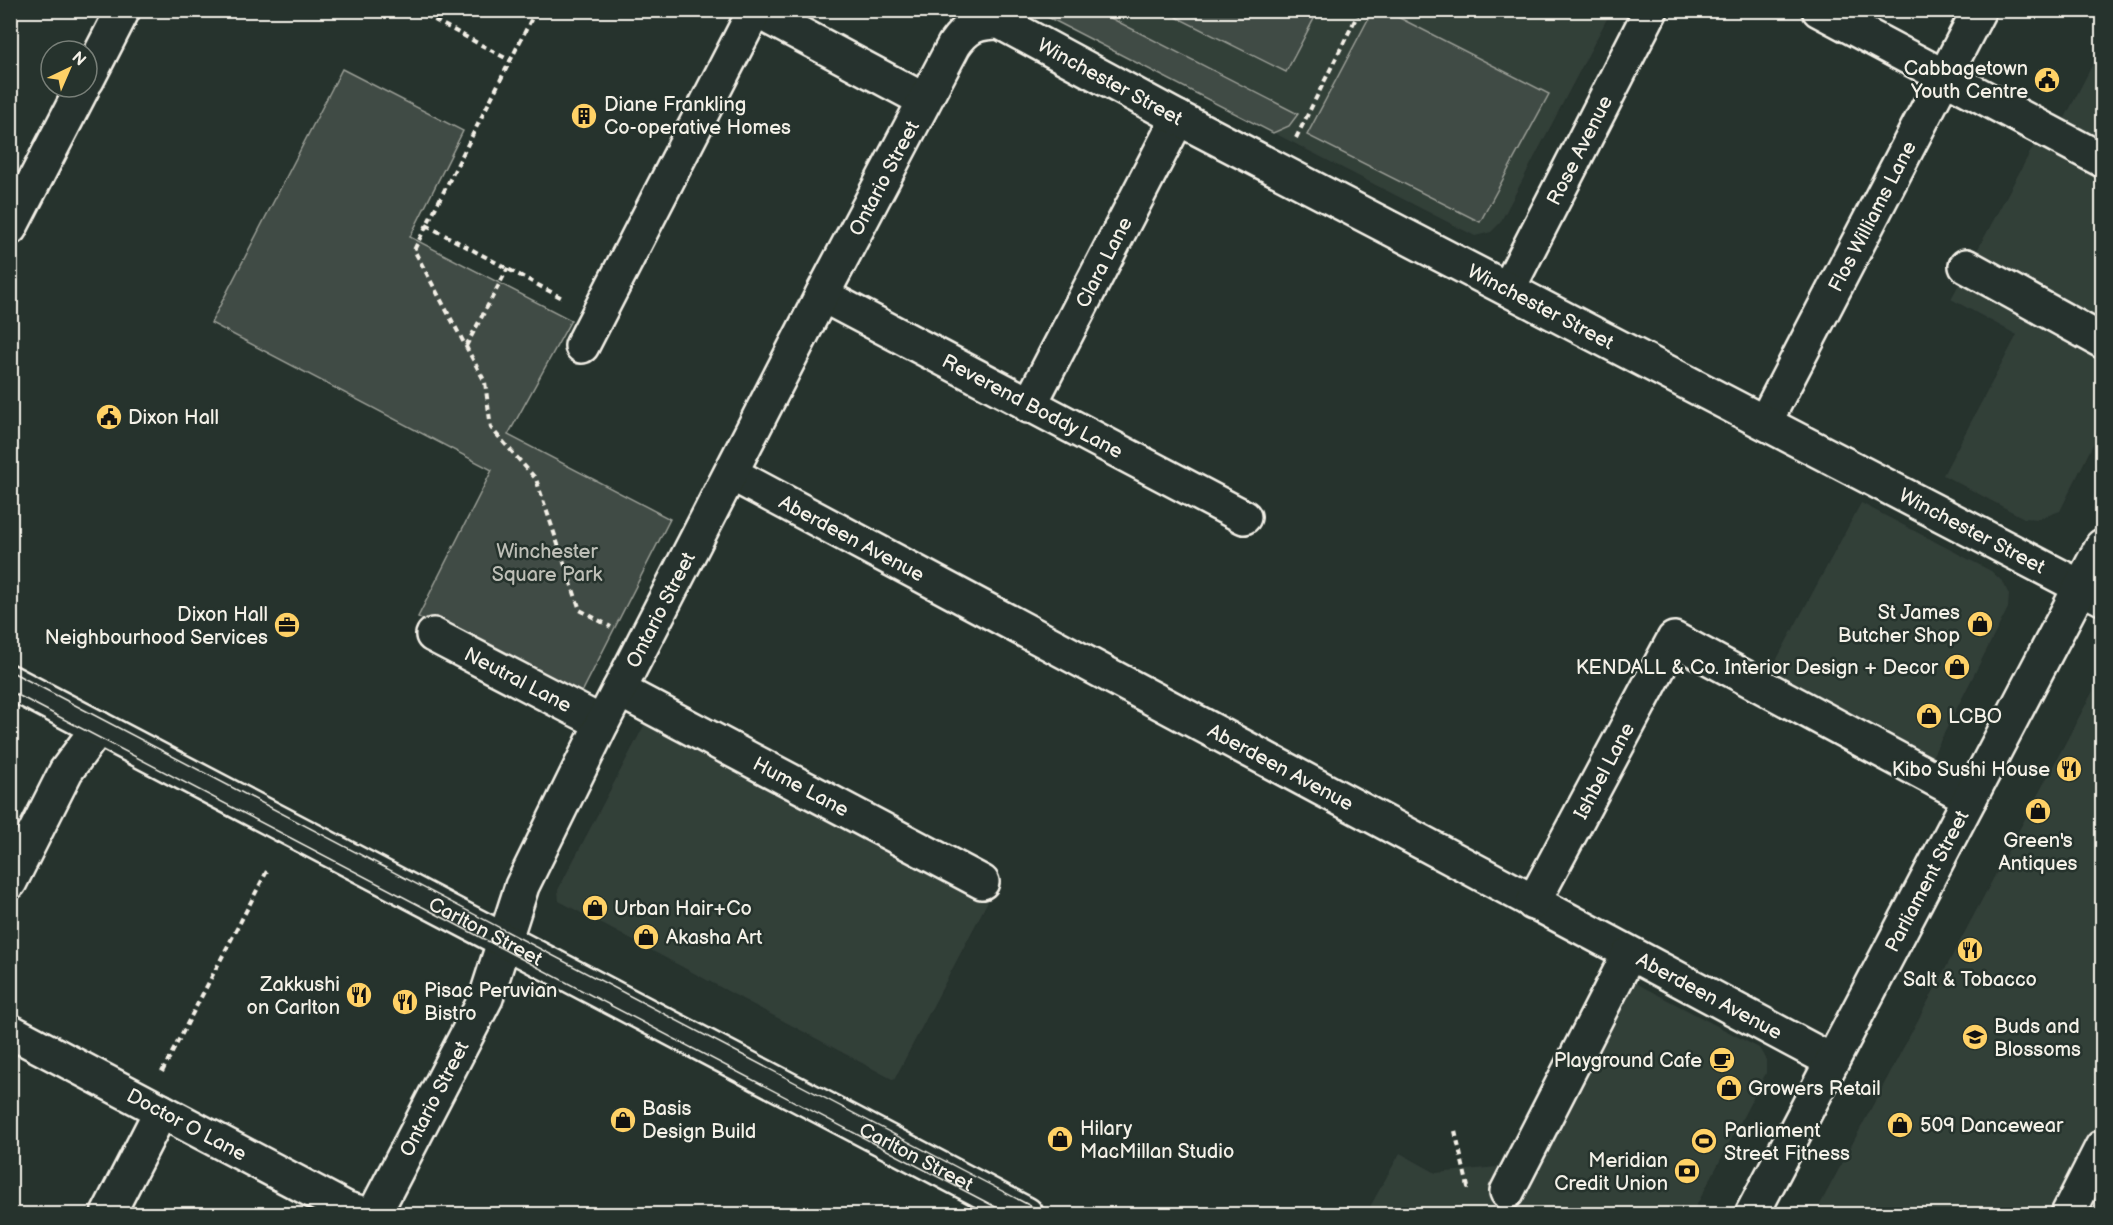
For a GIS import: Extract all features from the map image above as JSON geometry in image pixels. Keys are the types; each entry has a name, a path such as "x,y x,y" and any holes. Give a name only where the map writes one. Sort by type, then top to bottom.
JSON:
{"street":[{"path":"99,57 123,10"},
{"path":"582,346 755,10 924,100"},
{"name":"Rose Avenue","path":"1508,290 1652,10"},
{"path":"1819,10 2103,160"},
{"name":"Flos Williams Lane","path":"1765,422 1979,10"},
{"name":"Ontario Street","path":"374,1215 486,998 522,886 602,723 924,100 962,32 979,22"},
{"name":"Winchester Street","path":"979,22 1000,22 1178,118 2092,593"},
{"path":"10,228 77,99"},
{"name":"Clara Lane","path":"1029,406 1178,118"},
{"path":"1966,267 2103,341"},
{"name":"Reverend Boddy Lane","path":"822,295 1029,406 1244,517"},
{"name":"Aberdeen Avenue","path":"732,474 1832,1061"},
{"name":"Parliament Street","path":"1752,1215 1970,798 2092,593 2103,546"},
{"name":"Neutral Lane","path":"433,635 602,723"},
{"name":"Ishbel Lane","path":"1533,903 1674,639 1970,798"},
{"name":"Carlton Street","path":"10,682 1023,1214"},
{"name":"Hume Lane","path":"619,690 982,882"},
{"path":"10,882 66,771 98,728"},
{"path":"1507,1192 1629,954"},
{"name":"Doctor O Lane","path":"10,1031 346,1209 365,1215"},
{"path":"108,1215 154,1107"},
{"path":"2068,1215 2103,1147"}],"path":[{"path":"416,10 511,61"},
{"path":"536,10 414,250 485,382 491,428 536,479 580,610 615,629"},
{"path":"1291,147 1360,10"},
{"path":"426,225 564,299"},
{"path":"466,347 508,268"},
{"path":"154,1107 267,871"},
{"path":"1455,1131 1468,1187 1507,1192"}],"shaded area":[{"path":"1036,11 1611,11 1500,223 1491,232 1475,236"},
{"path":"2102,46 2102,426 2060,511 2038,519 2024,518 1943,475 2017,335 1951,299 2052,112 2065,118"},
{"path":"1861,503 1991,571 2003,582 2009,595 2008,608 1932,757 1771,670"},
{"path":"2102,674 2102,1162 2075,1214 1815,1214"},
{"path":"650,714 989,899 894,1080 559,901 558,890"},
{"path":"1603,966 1759,1048 1766,1060 1766,1073 1692,1214 1366,1214 1400,1153 1436,1173 1497,1167"}],"green space":[{"path":"1179,10 1318,11 1286,72 1176,17"},
{"path":"1373,10 1386,11 1549,94 1480,222 1307,135"},
{"path":"1036,11 1097,11 1298,114 1289,126 1273,133"},
{"name":"Winchester Square Park","path":"342,69 463,131 410,237 571,320 508,435 670,519 577,702 418,617 492,470 211,323"}],"tram line":[{"path":"10,671 1046,1214"},
{"path":"10,691 1009,1214"}],"place":[{"name":"Cabbagetown Youth Centre","path":"2047,80"},
{"name":"Diane Frankling Co-operative Homes","path":"584,116"},
{"name":"Dixon Hall","path":"109,417"},
{"name":"St James Butcher Shop","path":"1980,624"},
{"name":"Dixon Hall Neighbourhood Services","path":"287,625"},
{"name":"KENDALL & Co. Interior Design + Decor","path":"1957,667"},
{"name":"LCBO","path":"1929,716"},
{"name":"Kibo Sushi House","path":"2069,769"},
{"name":"Green's Antiques","path":"2038,811"},
{"name":"Urban Hair+Co","path":"595,908"},
{"name":"Akasha Art","path":"646,937"},
{"name":"Salt & Tobacco","path":"1970,950"},
{"name":"Zakkushi on Carlton","path":"359,995"},
{"name":"Pisac Peruvian Bistro","path":"405,1002"},
{"name":"Buds and Blossoms","path":"1975,1037"},
{"name":"Playground Cafe","path":"1722,1060"},
{"name":"Growers Retail","path":"1729,1088"},
{"name":"Basis Design Build","path":"623,1120"},
{"name":"509 Dancewear","path":"1900,1125"},
{"name":"Hilary MacMillan Studio","path":"1060,1139"},
{"name":"Parliament Street Fitness","path":"1704,1141"},
{"name":"Meridian Credit Union","path":"1687,1171"}]}
